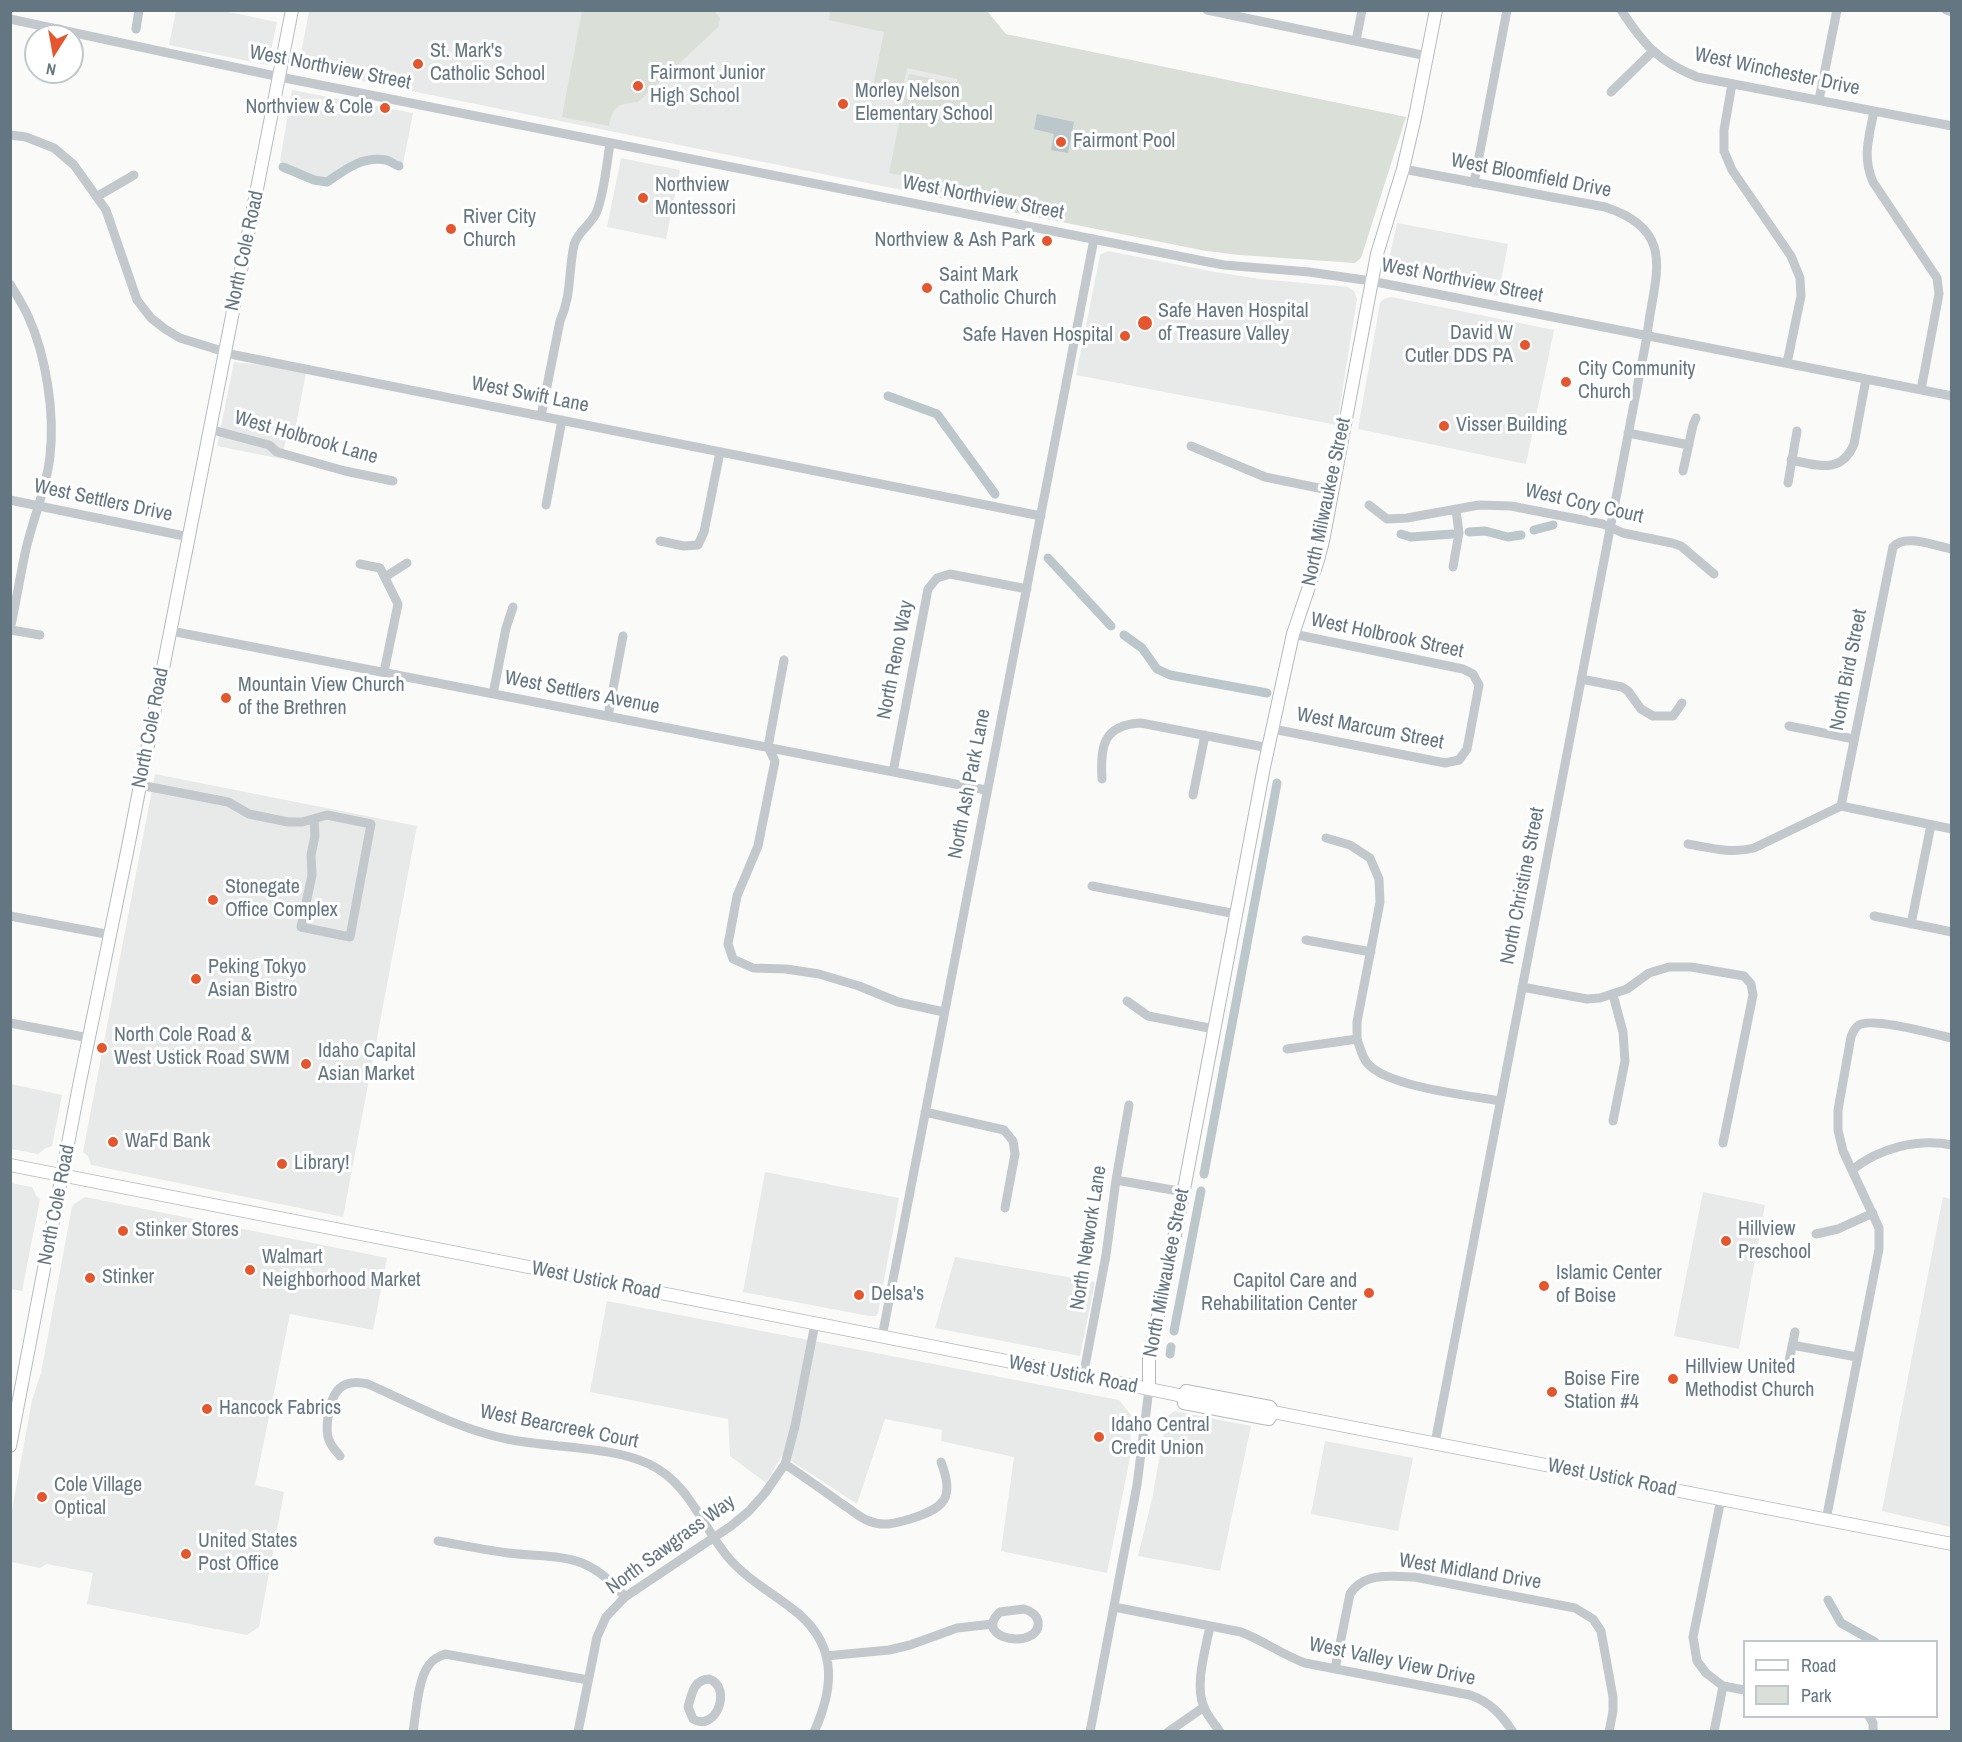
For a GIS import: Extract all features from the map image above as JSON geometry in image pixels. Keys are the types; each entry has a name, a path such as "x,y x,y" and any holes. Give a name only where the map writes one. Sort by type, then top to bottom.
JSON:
{"main road":[{"name":"North Cole Road","path":"10,1446 292,10"},
{"name":"North Milwaukee Street","path":"1149,1389 1149,1359 1184,1192 1269,748 1293,634 1318,560 1333,491 1371,281 1403,169 1436,10"},
{"name":"West Ustick Road","path":"10,1165 1083,1377 1183,1396 1186,1391 1270,1407 1274,1412 1952,1544"}],"street":[{"path":"1207,10 1427,56"},
{"path":"1356,41 1362,10"},
{"path":"1474,183 1507,10"},
{"name":"West Winchester Drive","path":"1621,10 1652,52 1674,68 1697,77 1952,126"},
{"path":"1819,100 1837,10"},
{"path":"1946,10 1952,12"},
{"name":"West Northview Street","path":"10,19 280,77 1224,265 1309,272 1371,281 1952,396"},
{"path":"1611,92 1652,52"},
{"path":"1732,84 1724,130 1724,151 1732,170 1791,256 1800,278 1801,296 1786,363"},
{"path":"1874,111 1866,153 1867,169 1873,182 1937,278 1940,294 1921,390"},
{"name":"West Swift Lane","path":"10,135 26,137 54,148 74,165 106,210 137,300 151,318 180,338 225,351 1041,516"},
{"path":"541,416 560,321 566,307 575,241 597,212 610,143"},
{"name":"West Bloomfield Drive","path":"1403,169 1605,207 1624,213 1637,222 1651,238 1658,265 1647,336"},
{"path":"98,196 134,175"},
{"name":"North Ash Park Lane","path":"882,1337 1094,239"},
{"path":"10,284 28,315 40,348 47,388 50,455 45,483 26,549 10,630 40,635"},
{"name":"North Christine Street","path":"1435,1443 1647,336"},
{"path":"1791,460 1833,466 1842,462 1850,454 1854,444 1866,379"},
{"path":"1683,471 1696,418"},
{"path":"546,504 562,420"},
{"name":"West Holbrook Lane","path":"209,429 269,444 277,452 345,471 393,481"},
{"path":"1788,483 1797,430"},
{"path":"1628,433 1689,445"},
{"path":"1191,446 1265,477 1333,491"},
{"path":"660,541 684,546 698,544 705,532 720,452"},
{"name":"West Settlers Drive","path":"10,500 189,537"},
{"name":"West Cory Court","path":"1369,505 1387,519 1496,504 1603,524 1623,533 1681,546 1714,573"},
{"path":"1453,567 1459,533 1455,510"},
{"name":"North Bird Street","path":"1841,806 1890,554 1897,543 1909,541 1952,549"},
{"path":"385,577 407,562"},
{"path":"360,564 381,568 398,604 384,672"},
{"name":"North Reno Way","path":"893,772 928,589 937,578 950,574 1028,589"},
{"path":"493,694 506,628 513,607"},
{"name":"West Settlers Avenue","path":"171,631 986,790"},
{"name":"West Holbrook Street","path":"1293,634 1463,669 1473,674 1479,686 1467,749 1459,760"},
{"path":"608,716 623,636"},
{"path":"784,660 768,747 775,761 758,846 737,896 728,944 733,959 753,968 786,969 819,974 859,986 898,1002 944,1012"},
{"path":"1581,679 1622,687 1628,691 1641,709 1653,716 1673,716 1682,703"},
{"path":"1102,779 1102,747 1107,737 1121,726 1141,723 1269,748"},
{"path":"1789,726 1854,739"},
{"name":"West Marcum Street","path":"1273,729 1445,763 1459,760"},
{"path":"1193,795 1205,735"},
{"path":"140,785 228,802 249,814 288,822 327,815 371,824 350,937 301,927 312,875 314,819"},
{"path":"1688,844 1723,851 1744,851 1841,806 1952,829"},
{"path":"1911,924 1931,825"},
{"path":"1326,838 1350,845 1370,858 1379,879 1380,902 1357,1022 1357,1039 1366,1062 1380,1074 1398,1082 1500,1101"},
{"path":"1092,886 1236,914"},
{"path":"10,916 111,935"},
{"path":"1874,916 1952,932"},
{"path":"1306,940 1371,952"},
{"path":"1522,987 1587,999 1613,995 1627,989 1649,973 1669,967 1691,967 1744,976 1751,984 1753,995 1723,1143"},
{"path":"1613,995 1623,1032 1625,1062 1613,1121"},
{"path":"1128,1001 1148,1017 1214,1029"},
{"path":"1826,1520 1879,1249 1879,1228 1843,1151 1838,1130 1838,1110 1851,1037 1858,1026 1875,1022 1952,1038"},
{"path":"10,1023 89,1038"},
{"path":"1287,1049 1357,1039"},
{"name":"North Network Lane","path":"1083,1377 1106,1256 1116,1180 1130,1105"},
{"path":"925,1112 1004,1130 1013,1141 1015,1154 1005,1208"},
{"path":"1852,1170 1862,1162 1912,1143 1934,1142 1952,1145"},
{"path":"1116,1180 1184,1192"},
{"path":"1816,1234 1838,1229 1873,1213"},
{"name":"North Sawgrass Way","path":"578,1731 594,1647 601,1627 612,1609 625,1597 731,1526 749,1511 784,1464 795,1426 815,1324"},
{"path":"1788,1366 1795,1332"},
{"path":"1792,1345 1857,1357"},
{"name":"West Bearcreek Court","path":"340,1456 329,1439 327,1424 330,1403 335,1392 344,1384 356,1381 368,1384 454,1423 490,1435 618,1455 647,1463 663,1472 681,1487 713,1538 743,1573 804,1618 821,1642 826,1656"},
{"name":"North Milwaukee Street","path":"1090,1731 1137,1485 1149,1389"},
{"path":"784,1464 867,1521 889,1524 926,1514 936,1509 943,1501 948,1490 948,1480 942,1462"},
{"path":"1721,1499 1693,1638 1698,1661 1706,1673 1723,1686 1743,1690"},
{"path":"438,1542 507,1553 574,1560 603,1574 625,1597"},
{"name":"West Midland Drive","path":"1335,1669 1350,1594 1355,1586 1364,1580 1392,1576 1415,1577 1575,1608 1593,1619 1601,1631 1613,1697 1609,1731"},
{"name":"West Valley View Drive","path":"1114,1607 1241,1632 1297,1660 1480,1699 1497,1710 1513,1731"},
{"path":"1024,1609 1033,1613 1038,1625 1030,1637 1004,1638 996,1633 993,1624 1000,1612 1024,1609"},
{"path":"814,1731 826,1702 829,1686 826,1656 899,1648 957,1628 993,1624"},
{"path":"1210,1626 1200,1684 1204,1707 1220,1731"},
{"path":"413,1731 423,1676 427,1666 435,1658 445,1654 588,1680"},
{"path":"700,1681 714,1681 722,1693 714,1717 706,1722 696,1722 688,1711 694,1687 700,1681"},
{"path":"1714,1731 1723,1686"},
{"path":"1168,1731 1204,1707"},
{"path":"692,1731 696,1722"}],"shaded area":[{"path":"176,11 224,11 277,22 268,65 169,45"},
{"path":"309,11 971,11 932,196 307,70 300,59"},
{"path":"292,90 413,113 403,164 390,157 356,160 323,180 280,161"},
{"name":"Fairmont Pool","path":"1037,114 1074,122 1068,153 1051,150 1054,134 1034,129"},
{"name":"Northview Montessori","path":"621,158 680,170 666,239 607,227"},
{"path":"1397,223 1508,244 1498,296 1392,274 1388,264"},
{"path":"1108,251 1215,272 1260,279 1348,287 1354,291 1357,299 1337,425 1076,375 1100,255"},
{"path":"1391,297 1554,330 1526,464 1358,429 1380,303"},
{"path":"234,362 306,373 293,440 286,439 282,459 217,446"},
{"path":"155,774 417,826 343,1217 91,1165 88,1156 83,1152"},
{"path":"11,1084 62,1095 52,1146 38,1154 11,1149"},
{"path":"765,1172 899,1198 876,1316 743,1292"},
{"path":"10,1183 32,1187 40,1199 22,1291 11,1289"},
{"name":"Hillview Preschool","path":"1703,1192 1765,1205 1739,1349 1674,1336"},
{"path":"85,1197 387,1258 373,1330 290,1314 255,1485 284,1492 259,1627 247,1635 87,1604 93,1573 47,1564 40,1568 11,1562 11,1516 32,1400 41,1373 72,1207"},
{"path":"1943,1197 1951,1199 1951,1527 1882,1511"},
{"path":"955,1257 1095,1282 1080,1356 935,1328"},
{"path":"607,1301 1119,1400 1131,1415 1130,1458 1107,1573 1001,1551 1014,1457 941,1441 942,1430 885,1419 857,1504 782,1455 766,1483 730,1456 728,1419 590,1392"},
{"path":"1175,1411 1251,1426 1220,1571 1138,1556 1152,1499 1167,1416"},
{"path":"1325,1441 1413,1458 1398,1531 1311,1514"}],"green space":[{"path":"582,11 714,11 720,18 718,27 638,102 618,107 612,114 609,126 562,117"},
{"path":"830,11 987,11 1006,34 1406,117 1361,258 1355,263 1206,251 932,196 935,182 889,173 909,74 955,83 951,104 957,79 907,68 900,100 880,96 881,88 873,86 884,32 829,20"}],"waterway":[{"path":"136,29 139,10"},
{"path":"283,167 314,180 327,182 355,165 369,160 386,160 399,166"},
{"path":"888,396 937,414 995,494"},
{"path":"1534,530 1553,525"},
{"path":"1469,532 1485,531 1508,537 1521,535"},
{"path":"1401,534 1411,537 1452,534"},
{"path":"1048,558 1111,626"},
{"path":"1124,635 1142,648 1157,669 1170,675 1267,693"},
{"path":"1204,1174 1277,783"},
{"path":"1174,1331 1201,1191"},
{"path":"1170,1354 1171,1347"},
{"path":"1828,1600 1841,1623 1871,1640"}],"place":[{"name":"St. Mark's Catholic School","path":"418,64"},
{"name":"Fairmont Junior High School","path":"638,86"},
{"name":"Morley Nelson Elementary School","path":"843,104"},
{"name":"Northview & Cole","path":"385,108"},
{"name":"Fairmont Pool","path":"1061,142"},
{"name":"Northview Montessori","path":"643,198"},
{"name":"River City Church","path":"451,229"},
{"name":"Northview & Ash Park","path":"1047,241"},
{"name":"Saint Mark Catholic Church","path":"927,288"},
{"name":"Safe Haven Hospital of Treasure Valley","path":"1145,323"},
{"name":"Safe Haven Hospital","path":"1125,336"},
{"name":"David W Cutler DDS PA","path":"1525,345"},
{"name":"City Community Church","path":"1566,382"},
{"name":"Visser Building","path":"1444,426"},
{"name":"Mountain View Church of the Brethren","path":"226,698"},
{"name":"Stonegate Office Complex","path":"213,900"},
{"name":"Peking Tokyo Asian Bistro","path":"196,979"},
{"name":"North Cole Road & West Ustick Road SWM","path":"102,1048"},
{"name":"Idaho Capital Asian Market","path":"306,1064"},
{"name":"WaFd Bank","path":"113,1142"},
{"name":"Library!","path":"282,1164"},
{"name":"Stinker Stores","path":"123,1231"},
{"name":"Hillview Preschool","path":"1726,1241"},
{"name":"Walmart Neighborhood Market","path":"250,1270"},
{"name":"Stinker","path":"90,1278"},
{"name":"Islamic Center of Boise","path":"1544,1286"},
{"name":"Capitol Care and Rehabilitation Center","path":"1369,1293"},
{"name":"Delsa's","path":"859,1295"},
{"name":"Hillview United Methodist Church","path":"1673,1379"},
{"name":"Boise Fire Station #4","path":"1552,1392"},
{"name":"Hancock Fabrics","path":"207,1409"},
{"name":"Idaho Central Credit Union","path":"1099,1437"},
{"name":"Cole Village Optical","path":"42,1497"},
{"name":"United States Post Office","path":"186,1554"}]}
